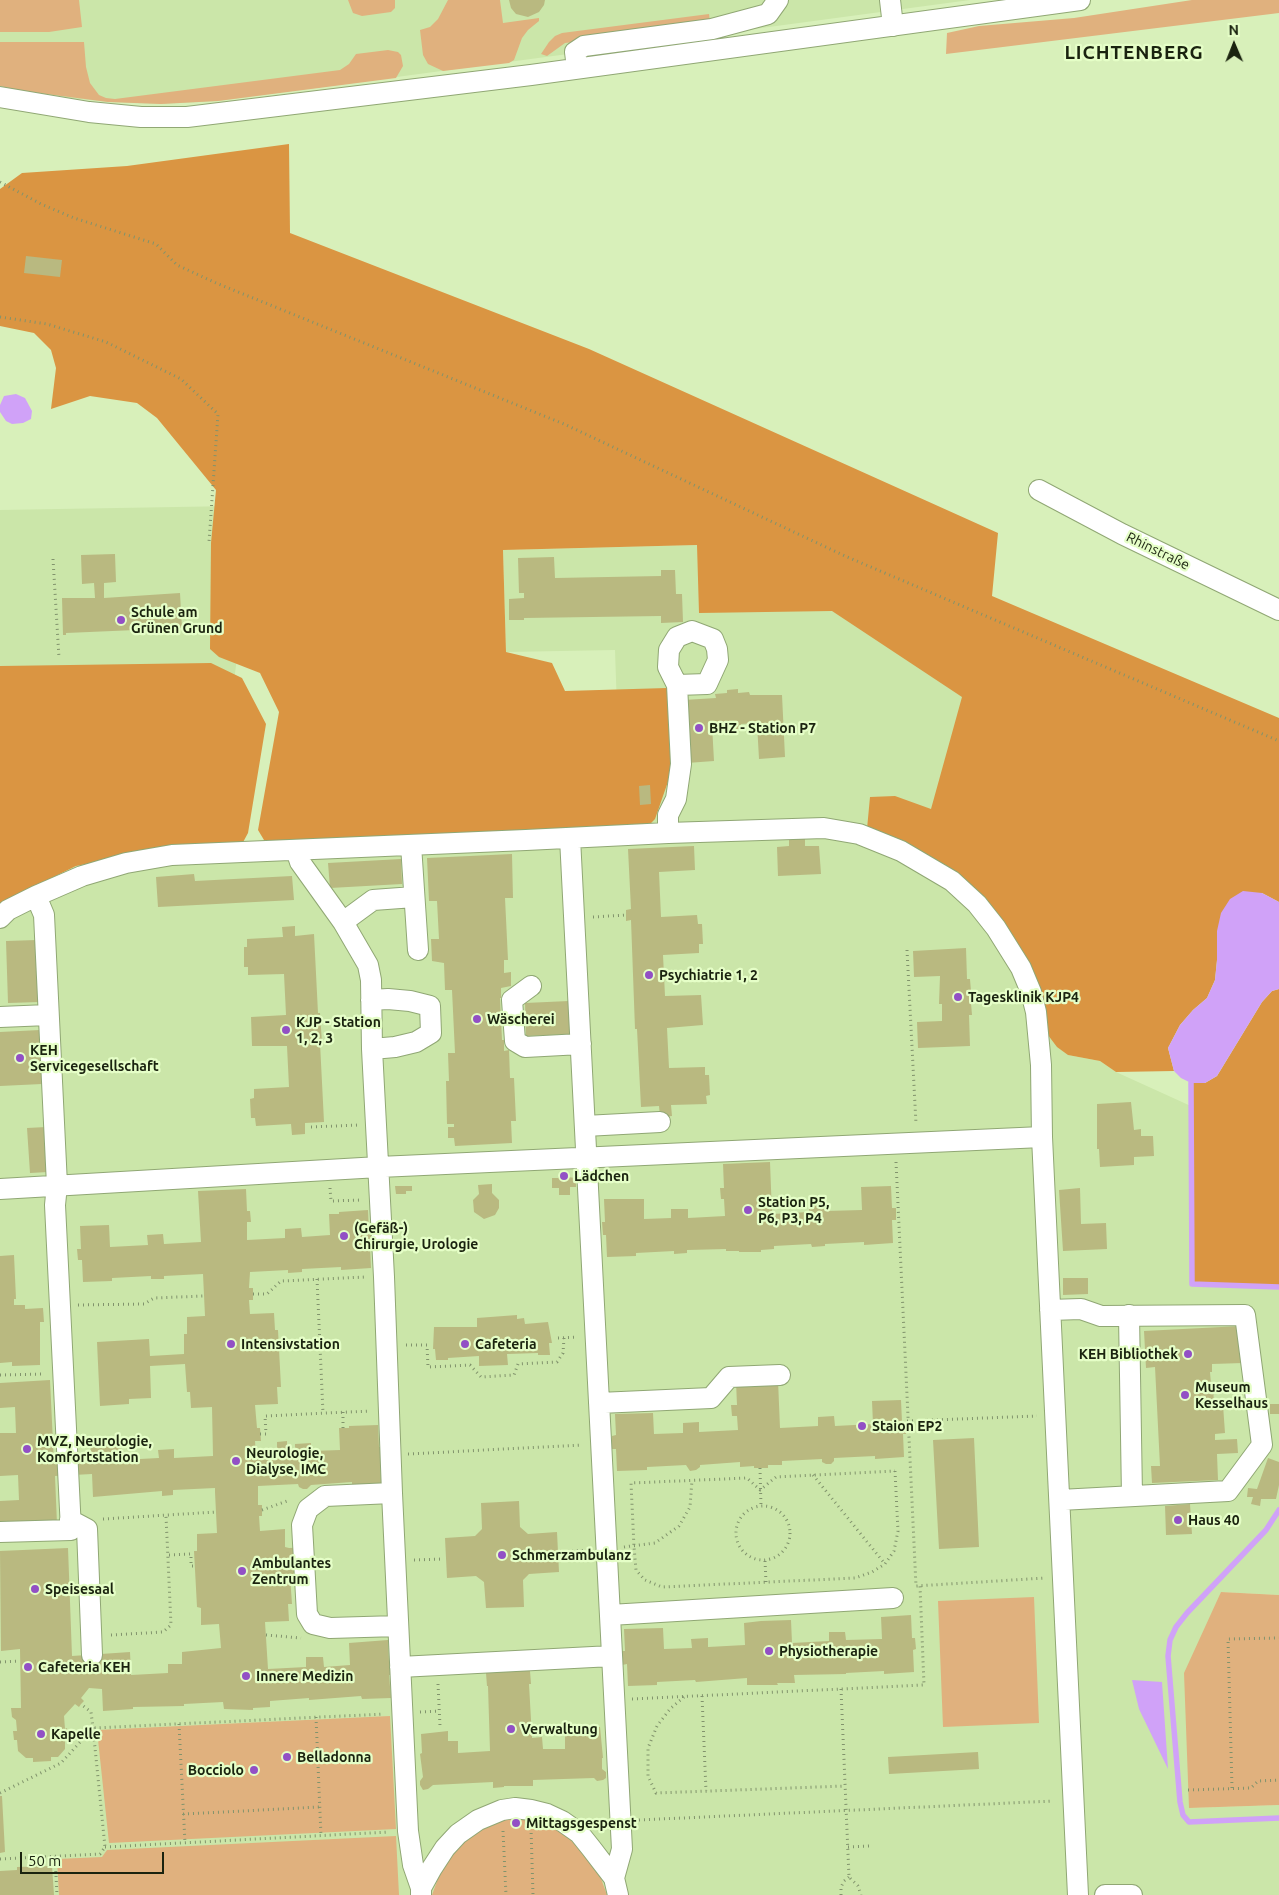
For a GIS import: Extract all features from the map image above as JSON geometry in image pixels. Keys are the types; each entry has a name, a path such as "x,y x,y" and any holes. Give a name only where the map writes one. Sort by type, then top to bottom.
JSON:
{"lane":[{"path":"578,68 576,52 584,46 712,29 768,14 778,0"},
{"path":"0,97 90,112 141,117 187,117 578,68 1080,0"},
{"path":"889,1 893,26"},
{"name":"Rhinstraße","path":"1039,490 1122,534 1279,610"},
{"path":"668,832 668,815 676,799 682,764 677,685"},
{"path":"0,918 8,910 82,876 126,863 172,855 668,832 824,828 859,834 901,851 952,881 977,904 996,928 1020,968 1031,992 1036,1012 1041,1065 1042,1137 1078,1895"},
{"path":"570,838 622,1849 616,1887"},
{"path":"411,845 418,950"},
{"path":"296,850 300,862 343,922 368,965 371,980 372,1049 379,1166 388,1410 408,1831 413,1865 421,1892"},
{"path":"0,1532 71,1530 62,1374 55,1205 57,1185 44,915 36,896"},
{"path":"343,922 373,900 414,897"},
{"path":"531,986 512,1000 515,1041 525,1047 581,1044"},
{"path":"371,1000 410,1001 430,1006 431,1032 416,1042 395,1047 372,1049"},
{"path":"0,1017 48,1015"},
{"path":"586,1126 652,1122 646,1155"},
{"path":"0,1189 379,1166 1042,1137"},
{"path":"1050,1310 1081,1309 1101,1316 1245,1315 1270,1445 1228,1490 1060,1500"},
{"path":"1128,1315 1132,1496"},
{"path":"599,1403 711,1398 729,1377 780,1375"},
{"path":"392,1493 325,1496 308,1510 302,1525 307,1614 313,1624 330,1628 398,1626"},
{"path":"70,1520 87,1529 92,1645"},
{"path":"610,1615 893,1598"},
{"path":"400,1667 612,1656"},
{"path":"421,1892 436,1861 458,1834 478,1820 502,1810 515,1808 547,1814 562,1821 578,1833 591,1848 616,1887"},
{"path":"1105,1895 1132,1895"}],"path":[{"path":"0,182 41,204 74,218 156,244 177,264 216,283 564,424 845,556 1279,741"},
{"path":"0,317 47,324 106,342 182,379 218,414 209,542"},
{"path":"53,559 59,658"},
{"path":"575,918 626,915"},
{"path":"907,950 916,1143"},
{"path":"312,1128 377,1124"},
{"path":"895,1144 916,1586 1063,1577"},
{"path":"329,1170 331,1201 380,1199"},
{"path":"253,1294 267,1294 281,1280 384,1277"},
{"path":"317,1279 323,1413"},
{"path":"60,1305 144,1304 154,1298 204,1296"},
{"path":"427,1345 428,1367 470,1365 481,1377 514,1375 518,1364 557,1362 563,1352 564,1338"},
{"path":"0,1375 62,1374"},
{"path":"260,1434 266,1434 265,1416 388,1410"},
{"path":"342,1412 343,1428"},
{"path":"907,1421 1055,1414"},
{"path":"390,1455 601,1444"},
{"path":"760,1468 761,1506"},
{"path":"895,1471 898,1531 894,1551 885,1564 872,1572 856,1578 662,1587 644,1580 636,1570 631,1483 747,1478 760,1490 776,1477 895,1471"},
{"path":"812,1475 885,1564"},
{"path":"562,1552 634,1547 655,1543 679,1526 690,1507 692,1480"},
{"path":"761,1506 777,1510 788,1523 790,1531 786,1548 780,1554 765,1560 756,1560 742,1551 736,1535 740,1519 753,1508 761,1506"},
{"path":"70,1520 216,1512"},
{"path":"92,1645 163,1632 171,1625 166,1516"},
{"path":"168,1555 191,1554 192,1566 195,1566"},
{"path":"395,1561 443,1559"},
{"path":"765,1560 767,1605"},
{"path":"614,1700 924,1685 920,1586"},
{"path":"1232,1788 1228,1639 1279,1638"},
{"path":"0,1662 19,1661"},
{"path":"437,1665 440,1726"},
{"path":"841,1689 849,1876 858,1886 860,1895"},
{"path":"702,1696 706,1791"},
{"path":"684,1697 670,1709 657,1726 648,1748 648,1776 656,1793 845,1786"},
{"path":"0,1859 100,1854 105,1847 91,1712 81,1704"},
{"path":"0,1793 61,1763 93,1728 403,1713"},
{"path":"316,1717 321,1836"},
{"path":"179,1724 185,1843"},
{"path":"1188,1790 1251,1788 1258,1781 1279,1780"},
{"path":"631,1820 1053,1801"},
{"path":"183,1814 320,1807"},
{"path":"502,1810 506,1895"},
{"path":"531,1810 533,1895"},
{"path":"105,1847 408,1831"},
{"path":"848,1847 870,1846"},
{"path":"55,1856 57,1895"},
{"path":"841,1895 841,1887 849,1876"}],"shaded area":[{"path":"0,0 970,0 218,101 161,104 69,98 0,86"},
{"path":"0,0 79,0 82,27 49,32 0,32"},
{"path":"348,0 395,0 395,8 391,12 362,16 353,13"},
{"path":"448,0 500,0 503,23 539,18 539,21 522,38 514,60 509,63 443,71 428,64 423,55 420,30 430,27 438,19"},
{"path":"1192,0 1279,0 1279,13 946,54 947,33 979,26 1074,18"},
{"path":"709,14 710,22 697,27 565,43 547,56 541,54 555,36 562,33"},
{"path":"0,42 84,42 86,67 90,83 99,95 115,99 340,70 349,64 356,54 388,50 398,52 401,55 403,66 396,78 218,101 161,104 108,102 23,91 0,86"},
{"path":"289,144 290,233 589,349 998,533 992,596 1279,718 1279,902 1262,893 1217,960 1215,980 1207,998 1180,1025 1168,1048 1174,1071 1116,1072 1100,1061 1068,1055 1057,1047 1048,1035 1004,932 867,829 870,797 895,796 931,809 962,697 832,611 699,613 697,545 503,550 506,652 552,663 565,691 667,688 671,773 655,819 648,826 267,845 258,830 279,712 260,673 219,657 210,649 211,543 216,490 157,418 137,403 90,396 51,409 56,368 51,350 34,333 0,326 0,189 22,173 127,166"},
{"path":"16,394 25,398 32,411 31,419 23,423 12,424 6,421 0,412 0,405 4,396"},
{"name":"Schule am Grünen Grund","path":"293,505 248,571 230,713 0,687 0,510"},
{"path":"698,545 832,611 1046,674 1068,1055 1100,1061 1116,1072 1193,1107 1279,1280 1279,1595 1221,1592 1189,1808 1279,1805 1279,1895 0,1895 0,908 29,889 76,866 118,858 621,827 615,650 506,652 503,550"},
{"path":"211,663 242,678 266,724 248,833 241,846 118,858 76,866 29,889 0,908 0,666"},
{"path":"1243,891 1262,893 1279,902 1279,989 1272,991 1262,1002 1217,1076 1205,1083 1191,1083 1181,1078 1174,1071 1168,1048 1180,1025 1207,998 1215,980 1217,931 1221,913 1230,899"},
{"path":"1279,989 1279,1287 1192,1284 1191,1083 1205,1083 1217,1076 1262,1002 1272,991"},
{"path":"1221,1592 1279,1595 1279,1805 1189,1808 1184,1673"},
{"path":"1034,1597 1039,1723 943,1727 938,1601"},
{"path":"1132,1680 1162,1682 1168,1769 1139,1709"},
{"path":"390,1716 396,1829 109,1843 97,1730"},
{"path":"527,1815 564,1829 595,1862 607,1895 432,1895 440,1873 463,1839 497,1818"},
{"path":"396,1836 399,1895 59,1895 57,1859 102,1857 107,1850"}],"building":[{"path":"509,0 545,0 539,12 528,17 516,14 511,8"},
{"path":"26,256 62,260 60,277 24,273"},
{"path":"115,554 116,582 104,583 104,598 180,593 182,628 66,633 66,635 63,635 62,598 95,598 94,583 82,584 81,555"},
{"path":"554,557 555,578 661,576 661,570 675,570 676,594 682,594 683,622 661,623 661,616 524,618 524,620 509,620 509,599 524,598 524,593 519,593 518,558"},
{"name":"BHZ - Station P7","path":"738,689 738,693 749,692 750,695 782,695 785,757 759,759 757,723 741,724 739,729 730,730 728,724 712,725 714,761 687,763 684,700 716,698 715,694 727,693 727,690"},
{"path":"650,785 651,804 640,805 639,786"},
{"path":"789,836 805,836 805,846 819,846 821,874 778,876 777,847 789,846"},
{"name":"Psychiatrie 1, 2","path":"694,846 695,870 659,872 661,917 697,915 698,924 702,924 703,944 699,944 699,953 663,955 665,996 701,995 703,1025 667,1028 669,1068 705,1067 705,1075 709,1075 710,1095 706,1096 707,1104 671,1105 672,1116 660,1117 659,1106 641,1107 637,1029 635,1029 631,920 626,921 626,910 631,909 628,849"},
{"name":"Wäscherei","path":"512,854 513,898 505,898 508,960 504,960 504,973 511,972 511,986 501,988 500,998 502,1040 504,1040 504,1051 509,1050 510,1078 514,1078 516,1121 511,1121 512,1143 455,1146 454,1138 448,1138 448,1127 454,1127 454,1124 447,1124 446,1081 449,1081 448,1053 455,1053 452,990 445,990 444,963 432,961 431,939 439,939 437,901 429,901 427,858"},
{"path":"401,859 402,884 330,888 328,863"},
{"path":"194,874 195,881 292,876 294,900 158,907 156,877"},
{"name":"KJP - Station 1, 2, 3","path":"295,926 295,936 314,934 318,1013 320,1013 322,1043 320,1043 324,1122 305,1123 305,1134 292,1135 291,1124 256,1126 255,1118 251,1118 250,1099 254,1098 254,1089 289,1087 287,1046 252,1046 251,1017 286,1015 284,974 248,975 248,967 244,967 244,947 247,947 247,939 283,937 282,927"},
{"name":"KEH Servicegesellschaft","path":"37,940 40,1002 8,1003 6,941"},
{"name":"Tagesklinik KJP4","path":"966,948 967,979 970,979 971,991 976,992 977,1001 971,1003 972,1015 969,1015 970,1046 918,1048 917,1022 942,1021 942,1004 939,1004 940,976 914,977 913,951"},
{"path":"569,1001 571,1034 526,1036 525,1003"},
{"name":"KEH Servicegesellschaft","path":"40,1030 42,1084 0,1086 0,1032"},
{"path":"1131,1102 1134,1130 1141,1129 1141,1136 1153,1136 1154,1156 1134,1157 1134,1165 1100,1167 1099,1149 1097,1149 1097,1104"},
{"path":"46,1127 48,1172 30,1173 27,1128"},
{"name":"Station P5, P6, P3, P4","path":"770,1162 772,1214 809,1212 809,1202 826,1201 826,1211 862,1210 861,1187 891,1186 892,1208 896,1208 896,1220 892,1220 893,1243 864,1245 864,1242 825,1244 825,1246 812,1247 811,1244 774,1246 774,1249 761,1250 761,1252 726,1251 726,1249 687,1250 687,1253 674,1254 674,1251 636,1253 636,1256 607,1257 606,1235 603,1235 602,1222 605,1222 604,1199 644,1199 644,1219 671,1218 671,1209 688,1209 688,1218 725,1216 724,1199 721,1199 720,1188 724,1188 723,1164"},
{"path":"558,1176 576,1178 576,1187 570,1187 570,1195 559,1195 559,1188 552,1188 552,1178 558,1178"},
{"path":"492,1184 492,1193 499,1200 499,1208 495,1215 484,1219 474,1212 473,1200 479,1194 478,1185"},
{"path":"395,1186 412,1186 412,1191 406,1191 406,1194 396,1194"},
{"path":"1080,1188 1081,1224 1106,1223 1107,1249 1063,1251 1059,1190"},
{"path":"246,1189 247,1211 250,1211 251,1222 247,1222 247,1240 285,1238 285,1229 301,1228 302,1237 330,1235 329,1214 368,1210 369,1233 372,1233 373,1246 370,1246 371,1268 341,1270 341,1267 302,1269 302,1272 288,1273 288,1270 250,1272 249,1288 253,1288 253,1300 249,1300 250,1314 274,1313 275,1330 278,1330 281,1387 277,1387 278,1404 255,1405 257,1428 260,1428 261,1441 255,1441 256,1455 277,1454 277,1442 287,1441 287,1453 295,1453 295,1444 311,1443 311,1451 340,1450 339,1428 378,1425 379,1447 383,1447 384,1460 380,1460 381,1484 352,1485 352,1482 311,1485 307,1489 299,1487 298,1484 258,1486 258,1505 262,1505 262,1516 259,1516 260,1531 285,1529 285,1547 310,1547 312,1575 290,1576 292,1604 288,1604 289,1621 265,1622 268,1669 306,1667 306,1657 323,1657 324,1667 350,1665 349,1643 388,1640 389,1662 393,1662 394,1675 389,1675 391,1698 362,1699 361,1696 270,1701 270,1707 253,1708 253,1710 224,1709 223,1702 184,1704 184,1706 133,1707 133,1709 103,1711 102,1689 89,1688 81,1698 84,1701 79,1707 75,1704 64,1716 68,1737 65,1737 65,1749 58,1757 51,1757 51,1761 33,1762 33,1758 26,1758 18,1751 17,1740 14,1740 13,1731 17,1731 16,1720 12,1717 11,1708 21,1708 20,1649 1,1651 0,1551 68,1548 72,1656 130,1652 131,1675 168,1673 168,1664 182,1664 182,1652 221,1648 219,1624 201,1625 201,1608 197,1607 194,1551 197,1551 197,1534 217,1533 215,1488 173,1490 173,1495 162,1496 162,1491 93,1497 92,1474 55,1476 57,1524 0,1527 0,1501 19,1500 18,1475 0,1476 0,1433 16,1433 15,1407 0,1408 0,1383 50,1380 54,1464 91,1463 90,1439 120,1438 121,1460 159,1458 158,1450 174,1449 174,1458 213,1456 212,1407 191,1408 190,1392 187,1392 185,1364 150,1366 151,1398 129,1399 129,1404 100,1406 97,1342 149,1339 150,1356 184,1354 184,1334 187,1334 187,1317 205,1316 203,1274 164,1276 164,1279 151,1279 151,1276 112,1278 112,1281 83,1282 82,1260 78,1260 77,1249 81,1249 80,1226 109,1225 110,1247 148,1245 147,1235 163,1234 164,1244 201,1242 198,1191"},
{"path":"14,1255 16,1299 14,1299 14,1305 25,1305 25,1309 43,1308 44,1322 40,1322 40,1365 12,1366 12,1362 0,1363 0,1256"},
{"path":"1063,1278 1088,1278 1088,1294 1063,1295"},
{"path":"517,1315 517,1319 524,1318 525,1324 548,1322 552,1343 549,1343 550,1355 538,1355 538,1353 507,1354 508,1365 479,1366 479,1356 436,1360 435,1349 433,1349 434,1327 477,1327 477,1318"},
{"name":"Museum Kesselhaus","path":"1241,1326 1243,1363 1212,1364 1212,1372 1210,1372 1211,1384 1213,1384 1214,1406 1223,1405 1225,1433 1215,1434 1215,1440 1237,1439 1238,1453 1217,1454 1218,1480 1152,1483 1151,1466 1160,1466 1155,1367 1146,1368 1144,1331"},
{"name":"Staion EP2","path":"778,1380 780,1428 818,1426 818,1417 834,1416 835,1426 873,1424 872,1401 901,1400 902,1422 905,1422 906,1434 903,1434 904,1457 875,1459 875,1456 834,1458 831,1464 822,1462 822,1459 782,1461 782,1465 768,1465 768,1468 740,1467 740,1462 700,1465 696,1470 690,1471 686,1465 647,1467 647,1470 617,1471 616,1449 612,1449 612,1436 616,1435 615,1414 653,1413 654,1434 683,1433 683,1423 699,1422 699,1432 738,1430 737,1416 732,1416 731,1405 737,1405 736,1382"},
{"path":"1270,1404 1279,1404 1279,1414 1270,1414"},
{"path":"974,1438 979,1547 939,1549 933,1440"},
{"path":"1268,1458 1279,1462 1279,1485 1276,1499 1261,1499 1260,1506 1251,1504 1253,1497 1247,1497 1248,1488 1257,1489"},
{"name":"Schmerzambulanz","path":"519,1501 520,1527 528,1534 557,1532 559,1572 529,1574 523,1580 524,1607 486,1608 484,1582 476,1576 447,1578 445,1538 475,1536 482,1529 481,1503"},
{"name":"Haus 40","path":"1190,1504 1192,1534 1166,1535 1165,1506"},
{"name":"Physiotherapie","path":"911,1615 912,1638 915,1638 916,1649 913,1650 914,1672 884,1674 884,1671 794,1675 795,1683 777,1683 778,1685 747,1685 747,1678 696,1682 695,1680 657,1682 657,1685 628,1686 627,1664 622,1665 622,1651 625,1651 624,1629 663,1628 664,1649 692,1648 691,1639 708,1638 708,1647 745,1645 744,1623 761,1621 791,1620 792,1643 829,1641 829,1632 845,1632 846,1640 882,1639 881,1617"},
{"name":"Verwaltung","path":"530,1671 532,1738 542,1737 543,1749 565,1749 565,1736 575,1735 575,1727 600,1727 603,1758 602,1769 606,1772 606,1778 597,1781 594,1778 533,1780 533,1786 493,1788 493,1782 433,1785 423,1790 420,1785 423,1777 420,1754 422,1753 421,1734 448,1731 448,1741 458,1741 458,1753 490,1751 486,1673"},
{"path":"978,1752 979,1769 889,1774 888,1757"},
{"path":"0,1796 2,1796 5,1852 0,1853"},
{"path":"52,1866 54,1895 0,1895 0,1871 17,1870 17,1867"}],"waterway":[{"path":"1191,1083 1192,1284 1279,1287"},
{"path":"1279,1510 1266,1530 1176,1627 1170,1640 1168,1656 1180,1802 1183,1815 1189,1822 1279,1818"}],"place":[{"name":"Schule am Grünen Grund","path":"121,620"},
{"name":"BHZ - Station P7","path":"699,728"},
{"name":"Psychiatrie 1, 2","path":"649,975"},
{"name":"Tagesklinik KJP4","path":"958,997"},
{"name":"Wäscherei","path":"477,1019"},
{"name":"KJP - Station 1, 2, 3","path":"286,1030"},
{"name":"KEH Servicegesellschaft","path":"20,1058"},
{"name":"Lädchen","path":"564,1176"},
{"name":"Station P5, P6, P3, P4","path":"748,1210"},
{"name":"(Gefäß-) Chirurgie, Urologie","path":"344,1236"},
{"name":"Intensivstation","path":"231,1344"},
{"name":"Cafeteria","path":"465,1344"},
{"name":"KEH Bibliothek","path":"1188,1354"},
{"name":"Museum Kesselhaus","path":"1185,1395"},
{"name":"Staion EP2","path":"862,1426"},
{"name":"MVZ, Neurologie, Komfortstation","path":"27,1449"},
{"name":"Neurologie, Dialyse, IMC","path":"236,1461"},
{"name":"Haus 40","path":"1178,1520"},
{"name":"Schmerzambulanz","path":"502,1555"},
{"name":"Ambulantes Zentrum","path":"242,1571"},
{"name":"Speisesaal","path":"35,1589"},
{"name":"Physiotherapie","path":"769,1651"},
{"name":"Cafeteria KEH","path":"28,1667"},
{"name":"Innere Medizin","path":"246,1676"},
{"name":"Verwaltung","path":"511,1729"},
{"name":"Kapelle","path":"41,1734"},
{"name":"Belladonna","path":"287,1757"},
{"name":"Bocciolo","path":"254,1770"},
{"name":"Mittagsgespenst","path":"516,1823"}],"district":[{"name":"LICHTENBERG","path":"1134,53"}]}
